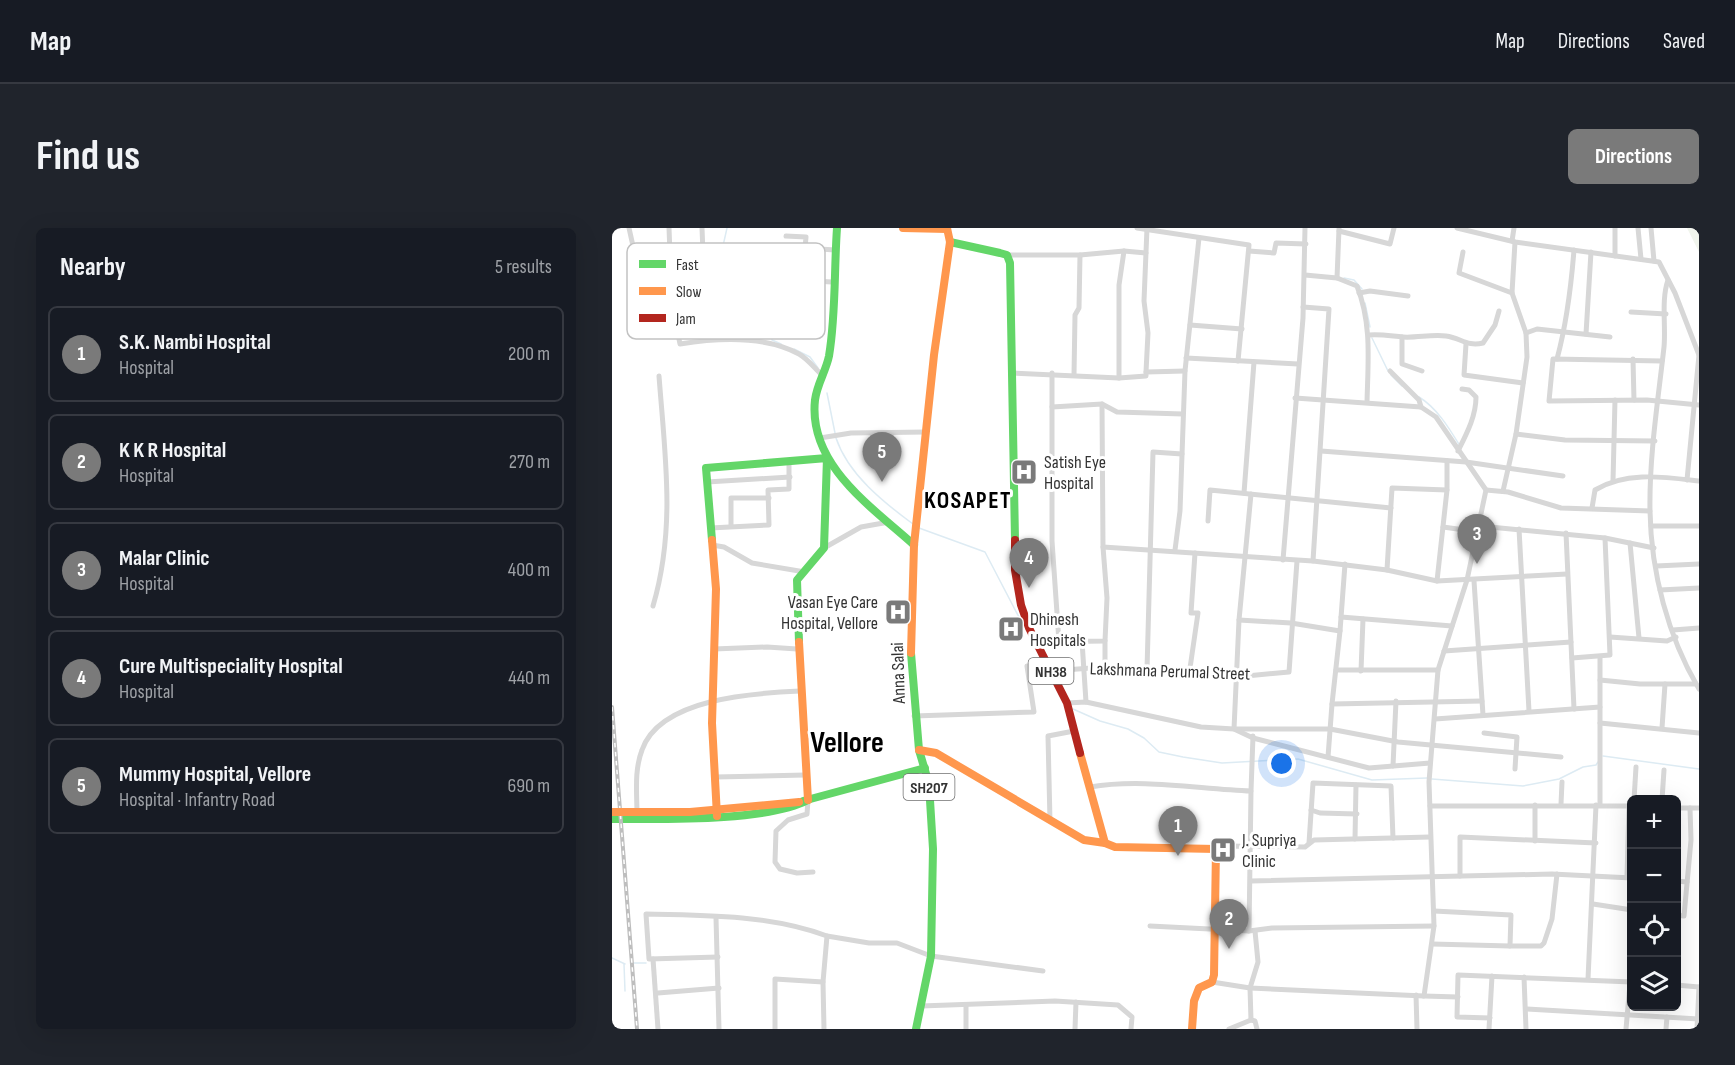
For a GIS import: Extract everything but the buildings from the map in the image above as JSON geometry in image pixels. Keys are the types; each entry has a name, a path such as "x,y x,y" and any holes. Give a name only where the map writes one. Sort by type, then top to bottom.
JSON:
{"main road":[{"path":"612,819 717,816 804,804 805,775 796,596 798,580 824,548 827,458 824,437 815,417 815,400 829,354 837,228"},
{"path":"903,228 947,228"},
{"name":"Anna Salai","path":"947,228 950,242"},
{"name":"Anna Salai","path":"916,1029 931,956 933,849 925,768 919,750 914,717 911,662 914,545 952,228"},
{"path":"950,242 961,247 997,251 1007,255"},
{"name":"NH38","path":"1007,255 1010,263 1015,570 1021,605 1035,642 1067,703 1105,843"},
{"path":"717,816 714,699 716,590 706,468 719,465 827,458"},
{"path":"827,458 839,475 914,545"},
{"path":"919,750 936,753 1084,840 1115,847 1216,849 1212,982 1199,988 1194,1001 1192,1029"},
{"path":"612,812 690,812 803,801 925,768"}],"street":[{"path":"629,228 632,243"},
{"path":"669,228 670,243"},
{"path":"702,228 703,243"},
{"path":"1137,228 1249,245 1239,361"},
{"path":"1011,372 1119,378 1146,376 1148,333 1144,301 1147,228"},
{"path":"1283,560 1303,307 1305,228"},
{"path":"1337,278 1339,230 1390,244 1394,228"},
{"path":"1457,228 1514,241 1659,262 1699,355 1687,480"},
{"path":"1503,491 1516,434 1527,357 1526,333 1512,293 1514,228"},
{"path":"1615,228 1615,256"},
{"path":"1638,228 1641,259"},
{"path":"1651,228 1654,261"},
{"path":"786,236 806,237 805,243"},
{"path":"1175,550 1180,511 1186,358 1199,238"},
{"path":"1249,251 1274,253 1276,243 1306,244"},
{"path":"825,249 835,250"},
{"path":"1557,359 1565,333 1574,250"},
{"path":"1119,378 1119,285 1124,252"},
{"path":"1463,252 1459,273 1512,293"},
{"path":"1586,334 1591,252"},
{"path":"1007,255 1146,253"},
{"path":"1074,375 1075,315 1079,308 1080,255"},
{"path":"1305,275 1337,278 1356,286 1366,308 1369,335 1367,402"},
{"path":"1600,680 1698,686 1696,677 1673,630 1660,590 1650,511 1666,314 1665,288 1668,280"},
{"path":"825,282 832,282"},
{"path":"1359,293 1370,291 1408,296"},
{"path":"1303,307 1329,309 1313,561"},
{"path":"1369,335 1384,333 1402,337 1448,336 1466,345 1483,343 1495,325 1499,311"},
{"path":"1631,312 1666,314"},
{"path":"1190,325 1242,328"},
{"path":"1526,333 1537,329 1610,337"},
{"path":"1402,337 1402,364 1422,371"},
{"path":"679,339 680,344 702,340 772,342 801,355 823,377"},
{"path":"1466,345 1464,375 1523,383"},
{"path":"1186,358 1298,364"},
{"path":"1662,361 1553,358 1549,401 1634,400 1696,405"},
{"path":"1633,359 1634,400"},
{"path":"1234,729 1254,362"},
{"path":"1146,372 1185,371"},
{"path":"1390,371 1419,400 1421,407"},
{"path":"1052,373 1052,541 1059,642"},
{"path":"653,606 664,569 669,520 659,376"},
{"path":"1458,451 1470,426 1476,404 1473,393 1462,389"},
{"path":"1295,398 1421,407 1436,417 1486,490 1467,580 1438,669 1429,782 1434,926 1424,996"},
{"path":"1613,480 1615,400"},
{"path":"1052,406 1102,404 1118,411 1184,414"},
{"path":"1102,404 1103,547 1107,598 1105,667"},
{"path":"824,437 836,434 926,432"},
{"path":"1516,434 1565,440 1655,441"},
{"path":"1321,451 1508,466 1563,476"},
{"path":"1147,670 1150,632 1153,452 1182,454"},
{"path":"710,528 769,525 768,490 789,489 789,461"},
{"path":"1437,580 1448,490 1447,461"},
{"path":"1592,508 1595,490 1613,480 1652,476 1699,481"},
{"path":"707,482 790,477"},
{"path":"1387,570 1392,488 1448,490"},
{"path":"1208,521 1210,490 1391,508"},
{"path":"1486,490 1503,491 1561,508 1650,511"},
{"path":"731,526 731,498 769,498"},
{"path":"824,548 861,527 890,522"},
{"path":"1652,526 1699,526"},
{"path":"1443,527 1566,533 1654,548"},
{"path":"1519,529 1529,711"},
{"path":"1566,533 1574,708"},
{"path":"1572,658 1610,655 1605,538"},
{"path":"1630,543 1639,638"},
{"path":"712,545 724,547 752,563 805,572"},
{"path":"1103,547 1150,548 1345,564 1437,580 1474,581 1567,574"},
{"path":"1189,675 1198,613 1191,613 1195,553"},
{"path":"1291,623 1297,561"},
{"path":"1328,757 1345,564"},
{"path":"1656,566 1699,564"},
{"path":"1474,581 1482,715"},
{"path":"1660,590 1699,588"},
{"path":"1341,616 1452,626"},
{"path":"1361,671 1363,619"},
{"path":"1239,620 1291,623 1340,631"},
{"name":"Lakshmana Perumal Street","path":"1051,671 1105,667 1236,677 1289,672 1291,623"},
{"path":"1673,630 1699,628"},
{"path":"1610,637 1666,641 1676,637"},
{"path":"1082,641 1086,702"},
{"path":"1035,642 1105,641"},
{"path":"1444,651 1571,642"},
{"path":"714,648 797,649"},
{"path":"1588,980 1601,762 1600,657"},
{"path":"914,717 1035,712 1027,666"},
{"path":"1336,670 1438,669"},
{"path":"1662,728 1665,684"},
{"path":"637,819 636,768 643,747 656,730 678,715 714,699 800,691"},
{"path":"1393,766 1396,701"},
{"path":"1332,704 1482,701"},
{"path":"1067,703 1086,702 1201,728 1254,731 1330,729 1394,741 1561,757"},
{"path":"1435,719 1600,707"},
{"path":"1600,723 1699,733 1699,728"},
{"path":"1234,729 1253,738 1369,768 1430,763"},
{"path":"1050,822 1048,735 1074,731"},
{"path":"1251,1020 1250,988 1258,962 1252,931 1250,846 1254,731"},
{"path":"1484,733 1517,737 1515,769"},
{"path":"1634,795 1636,767"},
{"path":"1662,795 1664,770"},
{"path":"715,777 805,775"},
{"path":"1561,804 1562,782"},
{"path":"1309,843 1313,783 1391,786 1393,838"},
{"path":"1089,787 1140,784 1251,791"},
{"path":"1355,839 1356,785"},
{"path":"803,801 807,814 788,820 776,831 775,862 780,869 797,873 813,872"},
{"path":"1430,806 1561,804 1627,806"},
{"path":"1535,805 1535,841"},
{"path":"1681,808 1699,808"},
{"path":"1681,916 1684,916 1687,882 1690,808"},
{"path":"1311,810 1357,814"},
{"path":"1216,849 1221,846 1305,847 1314,840 1430,837"},
{"path":"1460,876 1460,837 1596,843"},
{"path":"1251,881 1557,874 1627,878"},
{"path":"1432,944 1541,946 1552,919 1557,874"},
{"path":"1681,881 1687,882"},
{"path":"1593,904 1627,909"},
{"path":"1434,910 1511,915 1510,946"},
{"path":"718,957 649,959 646,914 768,922 869,943 897,943 931,956 1043,971"},
{"path":"716,918 719,1029"},
{"path":"1150,926 1194,926 1215,930 1252,931 1434,926"},
{"path":"824,1029 823,982 827,936"},
{"path":"653,959 658,993 658,1029"},
{"path":"1490,1018 1457,1017 1458,975 1627,982"},
{"path":"1489,1029 1492,976"},
{"path":"1524,977 1526,1029"},
{"path":"775,1029 775,979 823,982"},
{"path":"1212,982 1250,988 1458,997"},
{"path":"1681,985 1699,987 1697,1029"},
{"path":"658,993 719,988"},
{"path":"1416,995 1417,1029"},
{"path":"921,1005 1076,1002 1118,1005 1132,1017 1131,1029"},
{"path":"1075,1029 1076,1002"},
{"path":"966,1005 966,1029"},
{"path":"1527,1009 1698,1019"},
{"path":"1626,1029 1627,1011"},
{"path":"1666,1029 1667,1017"},
{"path":"1229,1029 1251,1020"},
{"path":"1251,1020 1255,1022 1257,1029"}],"shaded area":[{"path":"1687,228 1699,228 1699,252"}],"waterway":[{"path":"723,243 727,228"},
{"path":"1344,278 1354,280 1362,289"},
{"path":"1365,303 1370,327"},
{"path":"1372,338 1388,371"},
{"path":"772,339 781,344"},
{"path":"794,349 810,357 818,368"},
{"path":"1391,375 1402,386"},
{"path":"827,393 835,433"},
{"path":"1419,397 1437,413 1460,446"},
{"path":"836,438 849,464 858,475 879,497 913,524"},
{"path":"919,528 985,552 1022,623"},
{"path":"1073,709 1100,721 1128,729 1144,738 1159,752 1183,757 1222,763 1298,759 1372,780 1427,778"},
{"path":"1603,756 1699,769"},
{"path":"1432,779 1523,786 1559,779 1583,767 1596,765 1598,762"},
{"path":"612,958 625,964"},
{"path":"633,963 646,963"},
{"path":"624,964 625,991"}],"railway":[{"path":"612,707 637,1029"}],"traffic: fast":[{"path":"837,228 831,340 828,362 816,394 816,423 822,445 846,483 914,545"},
{"path":"950,242 1007,255 1010,263 1015,540"},
{"path":"712,540 706,468 827,458 824,548 797,580 799,642"},
{"path":"911,653 919,750 929,784 933,849 931,956 916,1029"},
{"path":"803,801 925,768"},
{"path":"612,819 740,816 790,807 808,800"}],"traffic: slow":[{"path":"903,228 947,229"},
{"path":"947,228 950,242"},
{"path":"911,653 914,545 934,355 950,242"},
{"path":"712,540 716,589 712,723 717,816"},
{"path":"799,642 808,800"},
{"path":"919,750 936,753 1084,840 1105,843"},
{"path":"1080,753 1105,843 1115,847 1216,849 1214,975 1212,982 1199,988 1194,1001 1192,1029"},
{"path":"612,812 690,812 799,802"}],"traffic: jam":[{"path":"1015,540 1015,570 1021,605 1029,628 1067,703 1080,753"}],"place":[{"name":"Satish Eye Hospital","path":"1024,472"},
{"name":"Mummy Hospital, Vellore","path":"882,482"},
{"name":"Malar Clinic","path":"1477,564"},
{"name":"Cure Multispeciality Hospital","path":"1029,588"},
{"name":"Vasan Eye Care Hospital, Vellore","path":"898,612"},
{"name":"Dhinesh Hospitals","path":"1011,629"},
{"name":"J. Supriya Clinic","path":"1223,850"},
{"name":"S.K. Nambi Hospital","path":"1178,856"},
{"name":"K K R Hospital","path":"1229,949"}],"district":[{"name":"KOSAPET","path":"968,500"},
{"name":"Vellore","path":"847,742"}]}
